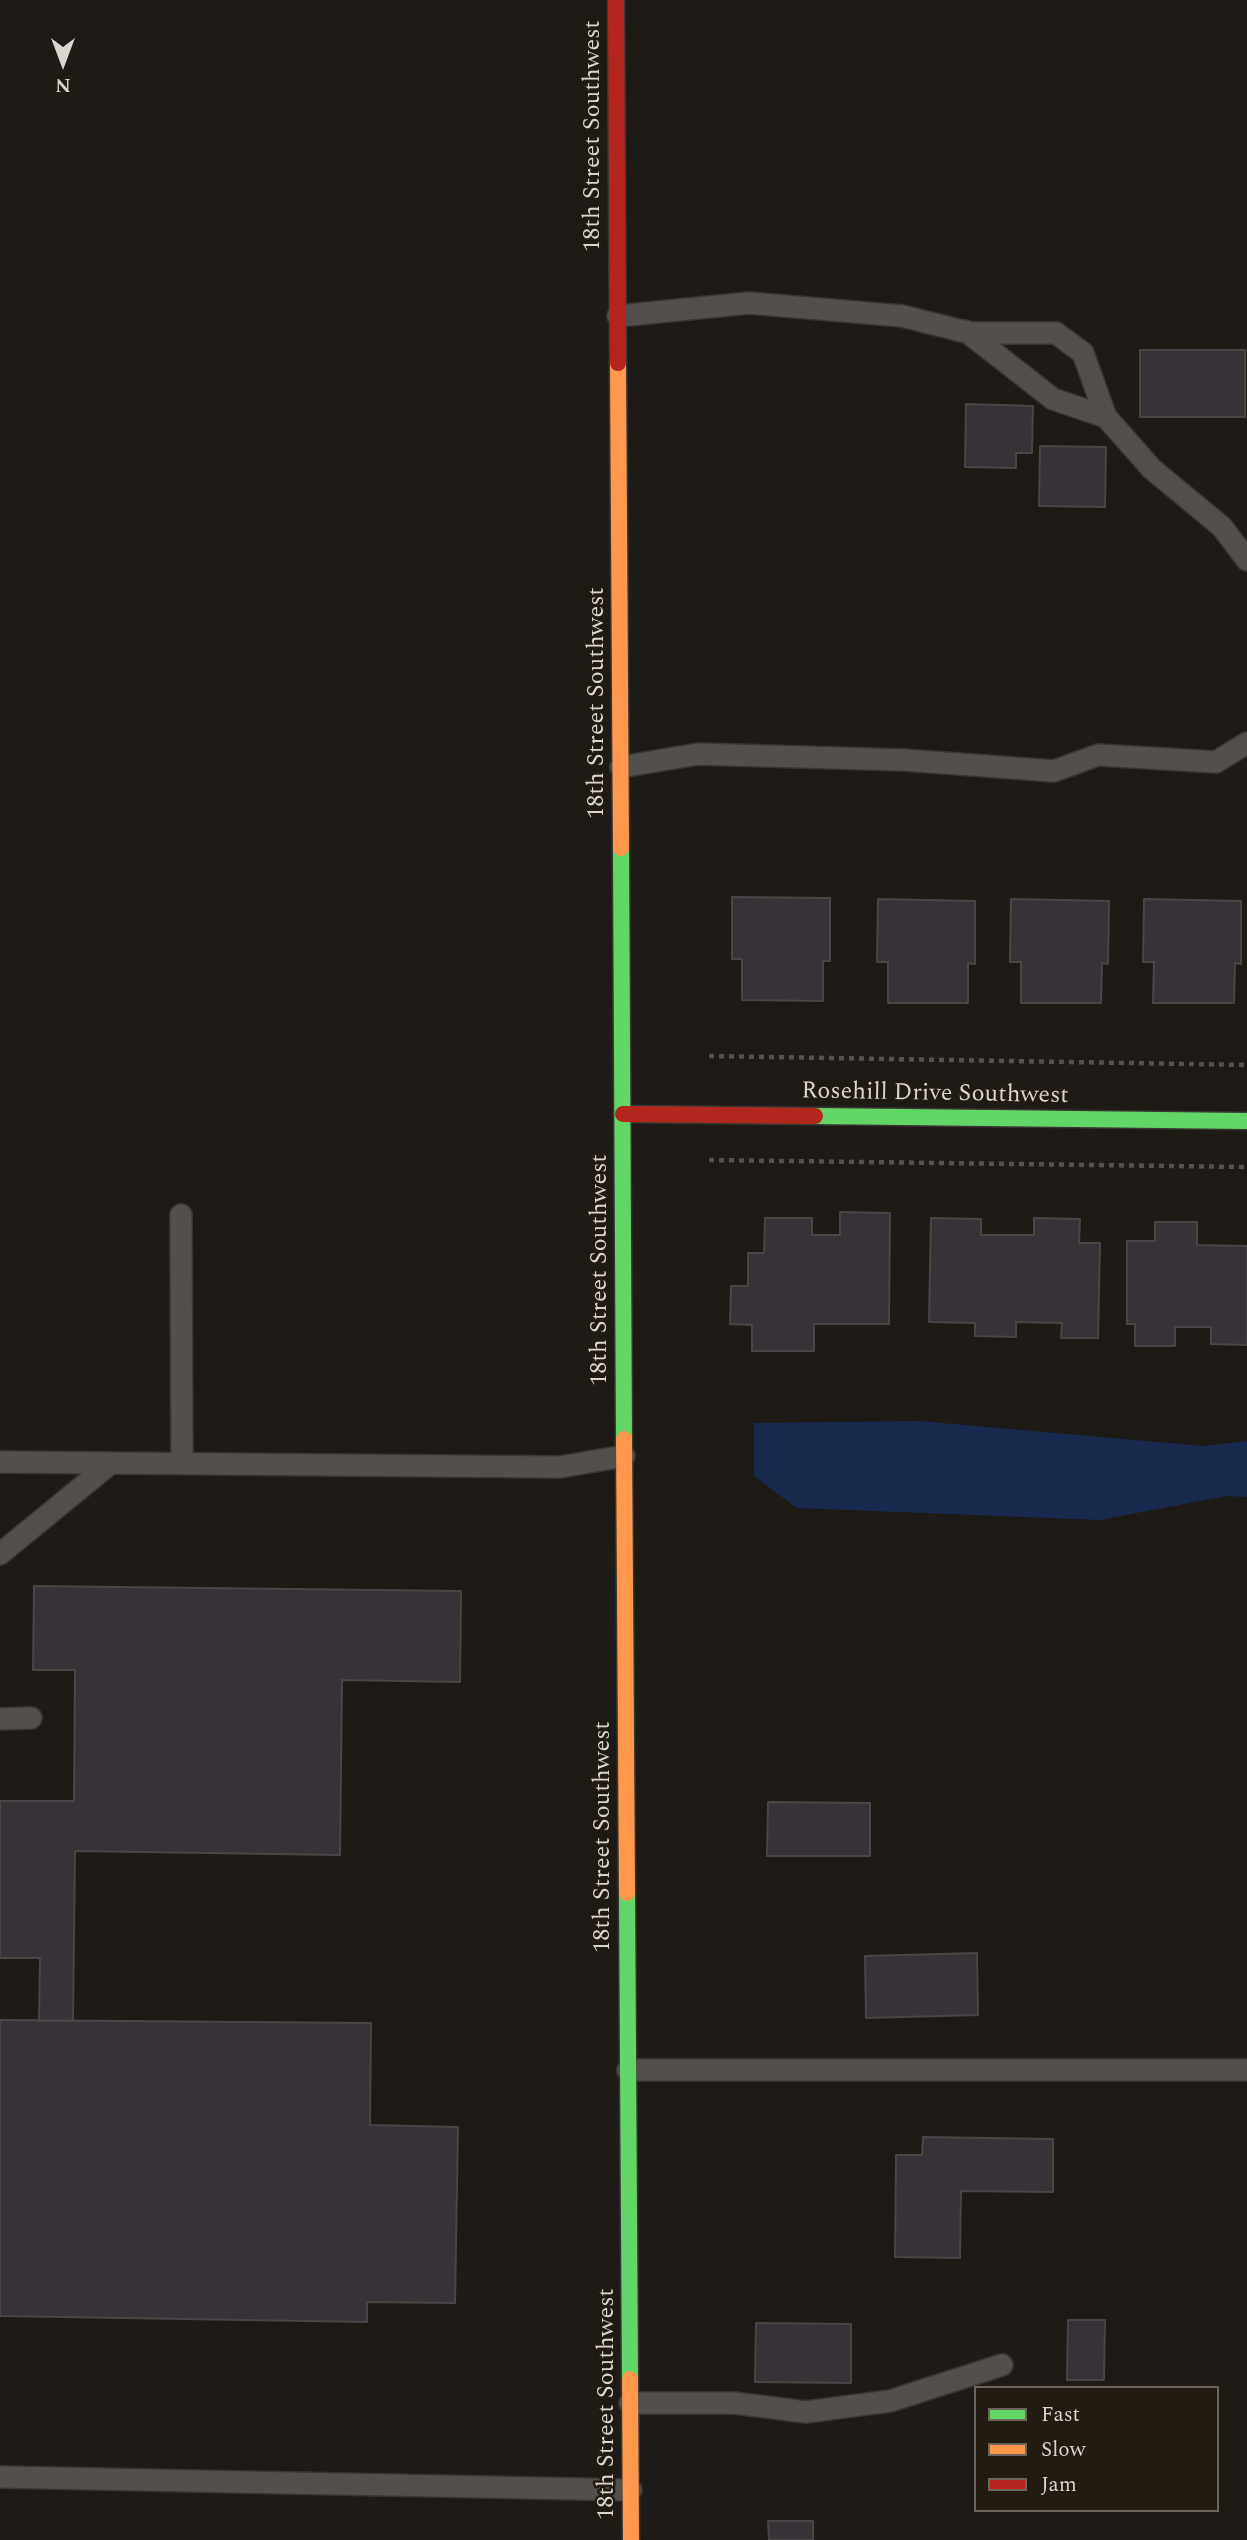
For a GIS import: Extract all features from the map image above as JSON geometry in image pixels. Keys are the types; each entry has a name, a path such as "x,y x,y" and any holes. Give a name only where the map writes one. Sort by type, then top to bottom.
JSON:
{"street":[{"name":"18th Street Southwest","path":"616,0 631,2540"},
{"name":"Rosehill Drive Southwest","path":"623,1114 1247,1121"}],"lane":[{"path":"618,316 749,303 902,316 966,331 1056,333 1083,353 1106,417 1152,469 1222,527 1247,560"},
{"path":"966,331 1053,399 1106,417"},
{"path":"621,767 698,754 904,760 1054,771 1098,755 1216,762 1247,743"},
{"path":"181,1215 182,1463"},
{"path":"0,1462 560,1467 624,1456"},
{"path":"0,1554 111,1463"},
{"path":"0,1718 31,1718"},
{"path":"628,2070 1247,2070"},
{"path":"630,2403 734,2403 806,2412 890,2401 1002,2365"},
{"path":"0,2477 631,2490"}],"path":[{"path":"709,1056 1247,1065"},
{"path":"709,1160 1247,1167"}],"water":[{"path":"919,1421 1203,1446 1247,1441 1247,1497 1226,1496 1100,1520 797,1508 754,1476 754,1423"}],"building":[{"path":"1140,350 1245,350 1245,417 1140,417"},
{"path":"966,404 1033,406 1032,453 1016,453 1016,468 965,467"},
{"path":"1040,446 1106,447 1105,507 1039,506"},
{"path":"732,897 830,898 830,961 823,961 823,1001 742,1000 742,959 732,959"},
{"path":"878,899 975,901 975,964 968,963 968,1003 888,1003 888,962 877,962"},
{"path":"1011,899 1109,901 1108,964 1102,963 1101,1003 1021,1003 1021,962 1010,962"},
{"path":"1144,899 1241,901 1241,964 1235,963 1234,1003 1153,1003 1154,962 1143,962"},
{"path":"840,1212 890,1213 889,1324 814,1324 814,1351 752,1351 752,1325 730,1324 731,1286 748,1286 748,1253 764,1253 765,1218 812,1218 812,1235 840,1235"},
{"path":"931,1218 981,1219 981,1235 1034,1235 1034,1218 1080,1219 1079,1243 1100,1243 1098,1338 1061,1338 1062,1323 1016,1322 1016,1337 975,1336 975,1323 929,1322"},
{"path":"1155,1222 1197,1222 1197,1245 1247,1246 1247,1345 1211,1344 1211,1327 1175,1327 1175,1346 1135,1346 1135,1324 1127,1324 1127,1241 1155,1241"},
{"path":"34,1586 461,1591 460,1682 342,1680 340,1855 75,1851 73,2021 39,2021 40,1958 0,1958 0,1801 74,1801 75,1670 33,1670"},
{"path":"768,1802 870,1803 870,1856 767,1856"},
{"path":"977,1953 978,2015 866,2018 865,1956"},
{"path":"0,2020 371,2023 370,2125 458,2127 455,2303 367,2302 367,2322 0,2316"},
{"path":"923,2137 1053,2139 1053,2192 961,2191 960,2258 895,2257 896,2155 922,2155"},
{"path":"1068,2320 1105,2320 1104,2380 1067,2380"},
{"path":"756,2323 851,2324 851,2383 755,2382"},
{"path":"768,2521 813,2521 813,2540 769,2540"}],"traffic: fast":[{"path":"621,848 624,1439"},
{"path":"815,1116 1247,1121"},
{"path":"627,1893 630,2379"}],"traffic: slow":[{"path":"618,363 621,848"},
{"path":"624,1439 627,1893"},
{"path":"630,2379 631,2540"}],"traffic: jam":[{"path":"616,0 618,363"},
{"path":"623,1114 815,1116"}]}
